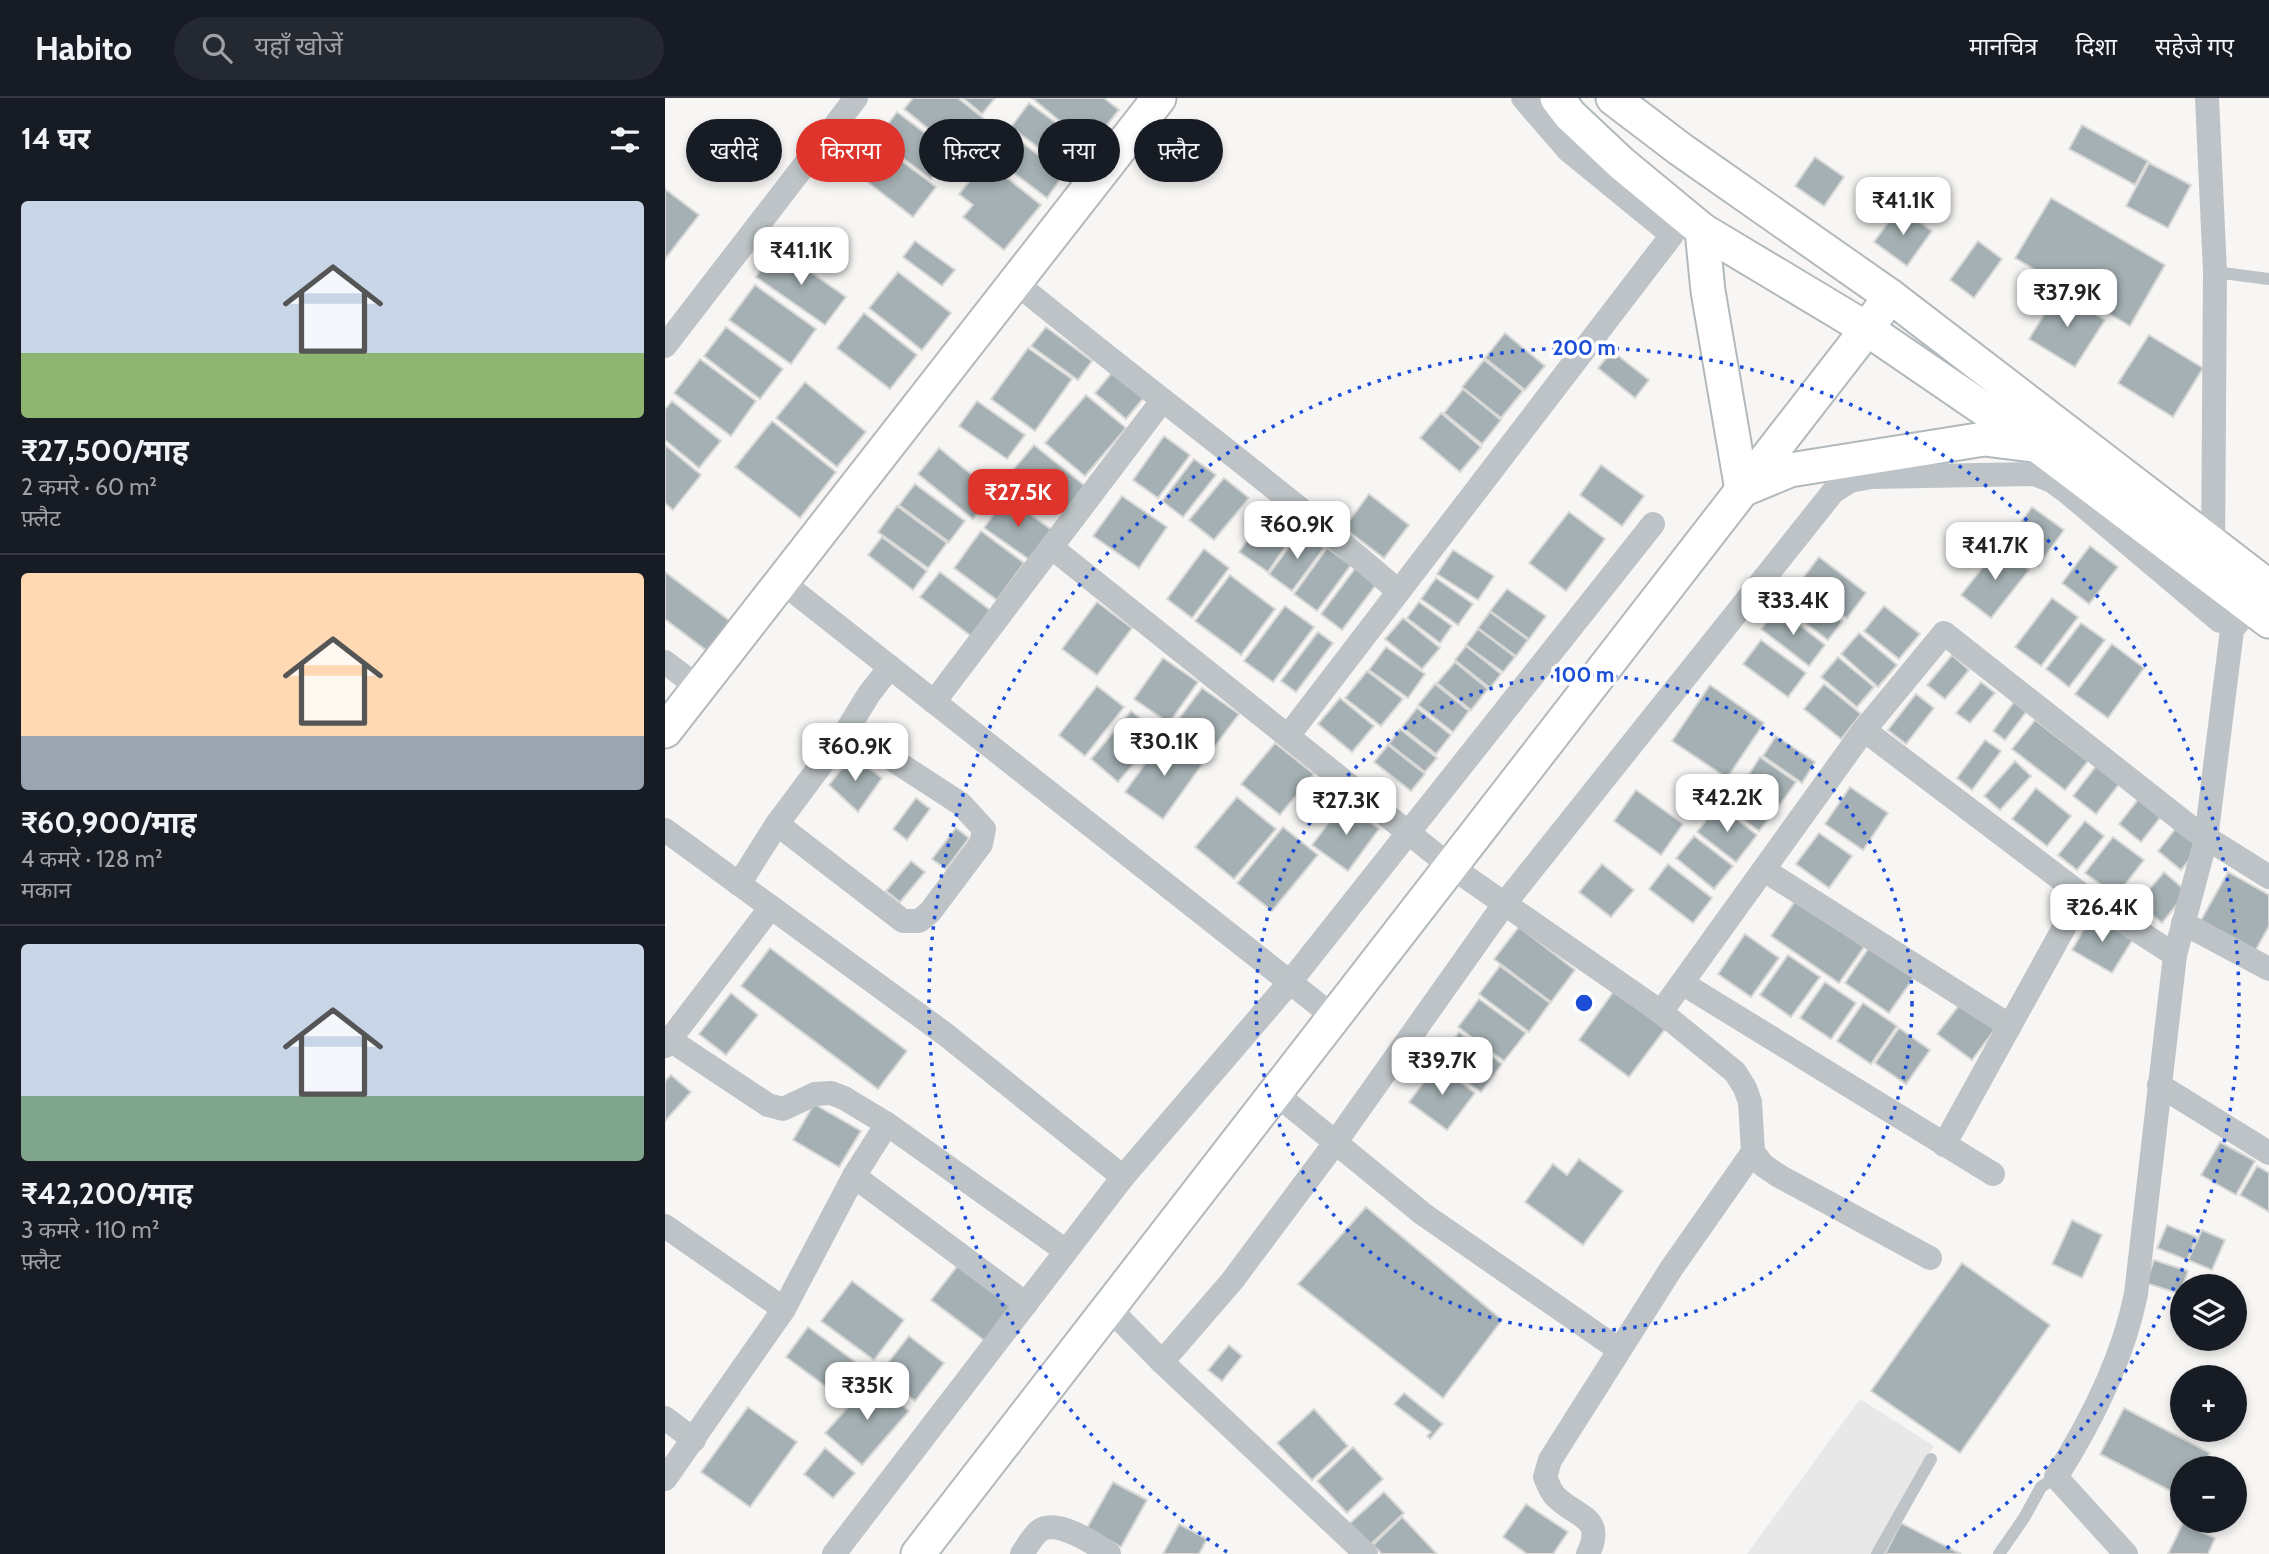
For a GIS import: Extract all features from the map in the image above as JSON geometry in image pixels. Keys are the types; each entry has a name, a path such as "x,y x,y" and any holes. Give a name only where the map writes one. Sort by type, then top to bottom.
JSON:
{"street":[{"path":"665,346 856,98"},
{"path":"1288,736 1672,235 1568,150 1523,98"},
{"path":"1556,98 1622,163 1702,230 1867,329 2038,446 2213,577 2264,600"},
{"path":"1613,98 1680,149 1890,296 2213,543 2264,600"},
{"path":"2207,98 2215,272 2213,577"},
{"path":"665,732 1015,282 1151,101"},
{"path":"1702,230 1708,291 1742,490"},
{"path":"1015,282 1162,401 1324,526 1398,591"},
{"path":"918,1554 1890,296"},
{"path":"934,702 1162,401"},
{"path":"1742,490 1790,470 1984,439 2038,446"},
{"path":"1162,1362 1232,1281 1335,1143 1505,903 1833,492 1850,481 1871,477 2034,474 2052,481 2067,492 2220,621"},
{"path":"834,1554 1123,1177 1290,982 1653,524"},
{"path":"1051,547 1450,866 1661,1013 1735,1072 1750,1102 1753,1152 1763,1165 1930,1258"},
{"path":"782,582 1334,1017"},
{"path":"2126,1554 2056,1477 2117,1360 2130,1322 2136,1294 2175,955 2206,839 2232,630 2264,600"},
{"path":"1661,1013 1864,730 1944,633 2206,839 2269,877"},
{"path":"665,662 699,688"},
{"path":"739,884 777,824 848,730 869,694 890,667"},
{"path":"777,824 904,921 919,921 945,893 981,844 984,829 961,804 848,730"},
{"path":"1864,730 2082,895 2175,955"},
{"path":"665,830 944,1034 1123,1177"},
{"path":"1764,870 2010,1026"},
{"path":"1944,1145 2082,895"},
{"path":"771,907 668,1043 768,1105 783,1109 815,1094 831,1093 844,1098 887,1124 1066,1251"},
{"path":"2183,923 2269,969"},
{"path":"1682,983 1993,1174"},
{"path":"2159,1085 2269,1153"},
{"path":"1275,1093 1423,1214 1618,1349"},
{"path":"665,1479 784,1309 854,1176 887,1124"},
{"path":"1588,1554 1595,1540 1591,1523 1554,1495 1545,1477 1550,1460 1618,1349 1753,1152"},
{"path":"854,1176 1026,1304"},
{"path":"665,1226 784,1309"},
{"path":"1109,1308 1162,1362 1366,1554"},
{"path":"665,1418 694,1440"},
{"path":"1022,1554 1038,1532 1049,1527 1061,1527 1109,1554"}],"lane":[{"path":"2215,272 2268,277"},
{"path":"1877,1554 1931,1459"},
{"path":"1999,1554 2041,1487 2056,1477"}],"shaded area":[{"path":"1860,1399 1934,1446 1871,1554 1747,1554"}],"building":[{"path":"913,98 958,98 984,119 919,119 919,121 904,109"},
{"path":"963,98 995,98 982,114"},
{"path":"1032,98 1104,98 1119,110 1112,119 1057,119"},
{"path":"1029,103 1051,119 1038,119 1038,147 1024,137 1024,119 1017,119"},
{"path":"897,112 919,129 919,170 905,160 905,119 892,119"},
{"path":"2082,125 2148,161 2135,185 2069,149"},
{"path":"1024,144 1038,155 1038,182 1058,182 1047,198 1024,181"},
{"path":"1815,157 1844,177 1824,206 1795,186"},
{"path":"2149,163 2191,185 2168,228 2126,206"},
{"path":"905,164 919,174 919,182 929,182 936,187 913,217 868,182 905,182"},
{"path":"969,182 1012,182 1041,205 1004,250 963,217 973,205 959,194"},
{"path":"665,189 699,215 665,259"},
{"path":"2051,198 2165,265 2130,326 2015,258"},
{"path":"1899,208 1932,231 1907,266 1874,242"},
{"path":"915,241 955,270 942,286 903,257"},
{"path":"1978,241 2002,259 1974,298 1950,280"},
{"path":"776,248 846,297 825,325 756,277"},
{"path":"898,272 951,313 922,350 869,308"},
{"path":"755,285 816,329 791,364 729,320"},
{"path":"2058,292 2105,320 2075,367 2029,339"},
{"path":"864,313 917,355 890,389 837,348"},
{"path":"726,327 783,369 760,399 704,356"},
{"path":"1046,327 1092,361 1078,380 1031,346"},
{"path":"1505,333 1545,366 1525,390 1485,358"},
{"path":"2149,335 2203,368 2173,417 2118,383"},
{"path":"1028,348 1072,379 1035,431 991,399"},
{"path":"1612,351 1649,380 1635,398 1598,368"},
{"path":"700,359 756,401 731,436 674,393"},
{"path":"1484,360 1523,391 1501,418 1462,387"},
{"path":"1115,369 1146,395 1126,419 1095,393"},
{"path":"805,382 866,432 837,467 776,418"},
{"path":"1463,389 1501,420 1482,444 1444,413"},
{"path":"1086,395 1126,428 1085,476 1045,443"},
{"path":"672,401 721,441 699,468 665,440 665,409"},
{"path":"977,401 1025,435 1007,459 959,426"},
{"path":"1441,413 1481,447 1460,472 1420,438"},
{"path":"772,421 836,472 800,518 735,467"},
{"path":"1164,436 1190,455 1158,498 1133,480"},
{"path":"665,445 701,475 673,510 665,503"},
{"path":"1034,445 1085,486 1064,512 1013,470"},
{"path":"939,448 994,493 973,519 918,474"},
{"path":"1194,459 1216,475 1183,517 1162,501"},
{"path":"1601,465 1644,496 1622,526 1580,495"},
{"path":"1224,478 1249,498 1214,540 1189,520"},
{"path":"915,484 965,521 949,542 899,505"},
{"path":"1369,494 1409,525 1384,558 1344,528"},
{"path":"1122,496 1167,527 1139,568 1093,536"},
{"path":"1006,497 1052,530 1030,560 984,528"},
{"path":"897,506 947,543 928,568 878,532"},
{"path":"2032,507 2064,530 2038,566 2006,542"},
{"path":"1270,508 1298,528 1268,572 1239,552"},
{"path":"1569,512 1605,539 1566,591 1529,563"},
{"path":"981,531 1024,563 997,600 954,568"},
{"path":"1301,531 1324,548 1292,591 1269,574"},
{"path":"882,537 927,571 913,590 868,555"},
{"path":"2090,546 2118,567 2089,604 2062,583"},
{"path":"1999,547 2029,570 1991,618 1961,595"},
{"path":"1327,548 1351,565 1317,611 1294,594"},
{"path":"1204,549 1229,568 1192,618 1167,599"},
{"path":"1453,550 1494,576 1478,600 1437,574"},
{"path":"1819,557 1866,593 1847,618 1800,582"},
{"path":"1357,566 1378,582 1342,630 1321,614"},
{"path":"665,572 734,624 711,654 665,619"},
{"path":"940,572 990,610 971,636 920,597"},
{"path":"1230,575 1275,609 1241,655 1195,621"},
{"path":"1436,578 1473,604 1458,625 1421,599"},
{"path":"1798,587 1842,622 1828,640 1783,606"},
{"path":"1507,589 1546,616 1529,639 1490,611"},
{"path":"2052,598 2078,617 2041,666 2015,647"},
{"path":"1097,602 1132,628 1097,675 1062,649"},
{"path":"1419,602 1452,626 1440,643 1407,618"},
{"path":"1285,606 1314,627 1273,682 1244,661"},
{"path":"1884,606 1920,634 1899,659 1864,631"},
{"path":"1778,608 1825,645 1809,666 1761,629"},
{"path":"1490,612 1528,640 1516,656 1478,628"},
{"path":"1403,618 1440,648 1422,669 1385,639"},
{"path":"2081,623 2105,640 2069,687 2046,669"},
{"path":"1478,629 1515,657 1503,672 1466,645"},
{"path":"1318,632 1333,643 1296,692 1281,681"},
{"path":"1859,633 1897,665 1878,687 1841,654"},
{"path":"1761,640 1806,673 1788,697 1743,664"},
{"path":"2112,644 2144,668 2108,718 2075,694"},
{"path":"1466,646 1501,674 1490,688 1455,660"},
{"path":"1386,647 1425,674 1408,698 1369,670"},
{"path":"1952,655 1969,670 1945,699 1927,685"},
{"path":"1838,657 1874,687 1857,707 1821,677"},
{"path":"1163,658 1198,682 1169,723 1134,699"},
{"path":"1455,662 1488,689 1471,710 1437,683"},
{"path":"1367,671 1403,699 1381,726 1345,698"},
{"path":"1981,682 1995,693 1970,723 1956,713"},
{"path":"1435,684 1469,711 1453,732 1418,705"},
{"path":"1824,684 1861,714 1841,739 1804,709"},
{"path":"1710,685 1764,723 1727,778 1672,741"},
{"path":"1097,686 1124,707 1085,756 1059,735"},
{"path":"1202,688 1239,714 1208,755 1172,728"},
{"path":"1916,694 1934,708 1906,744 1888,730"},
{"path":"1340,698 1374,726 1352,752 1318,724"},
{"path":"2014,702 2026,712 2005,740 1993,731"},
{"path":"1417,708 1451,735 1436,754 1402,727"},
{"path":"1131,711 1159,733 1118,782 1091,759"},
{"path":"2035,720 2088,761 2065,790 2012,749"},
{"path":"1400,729 1437,758 1425,772 1389,744"},
{"path":"1165,736 1203,763 1163,819 1125,792"},
{"path":"1776,736 1815,762 1802,783 1763,756"},
{"path":"1985,740 2001,751 1972,790 1957,778"},
{"path":"1275,743 1314,774 1280,815 1241,784"},
{"path":"1388,745 1425,774 1411,791 1374,762"},
{"path":"852,756 882,778 858,812 829,785"},
{"path":"1760,757 1796,782 1779,806 1744,782"},
{"path":"2015,761 2031,776 2000,810 1984,796"},
{"path":"2097,765 2120,783 2096,814 2073,796"},
{"path":"1739,785 1774,812 1759,831 1724,805"},
{"path":"1850,787 1888,813 1863,850 1825,824"},
{"path":"2036,788 2071,816 2047,846 2012,819"},
{"path":"1636,790 1683,824 1661,855 1614,821"},
{"path":"2141,796 2163,814 2141,842 2119,824"},
{"path":"1237,797 1276,829 1234,879 1195,847"},
{"path":"916,798 930,809 907,840 893,829"},
{"path":"1344,803 1379,829 1348,871 1312,845"},
{"path":"1718,805 1757,835 1736,862 1697,832"},
{"path":"2085,821 2104,836 2077,870 2058,855"},
{"path":"1283,827 1318,855 1272,911 1237,883"},
{"path":"2177,827 2200,846 2181,870 2158,851"},
{"path":"956,828 969,838 946,869 932,859"},
{"path":"1819,833 1852,856 1829,888 1796,864"},
{"path":"1694,836 1733,866 1714,889 1676,858"},
{"path":"2113,837 2144,860 2116,896 2085,873"},
{"path":"911,861 925,872 900,902 886,891"},
{"path":"1602,864 1634,890 1611,917 1579,892"},
{"path":"1668,864 1712,898 1693,923 1649,889"},
{"path":"2164,872 2187,892 2162,923 2138,903"},
{"path":"2228,872 2269,895 2269,926 2254,953 2200,922"},
{"path":"1796,900 1864,947 1839,983 1771,936"},
{"path":"2092,915 2133,939 2112,973 2072,950"},
{"path":"1519,927 1575,970 1551,1002 1494,959"},
{"path":"1745,934 1779,958 1751,997 1718,974"},
{"path":"1870,946 1914,977 1889,1013 1845,983"},
{"path":"770,948 907,1051 878,1089 741,986"},
{"path":"1788,955 1820,977 1791,1017 1760,995"},
{"path":"1500,966 1550,1003 1529,1032 1479,994"},
{"path":"1825,982 1856,1003 1831,1039 1800,1018"},
{"path":"1614,991 1665,1029 1629,1077 1579,1040"},
{"path":"731,993 758,1015 726,1055 699,1034"},
{"path":"1479,999 1526,1033 1504,1061 1458,1027"},
{"path":"1863,1003 1897,1026 1871,1064 1837,1041"},
{"path":"1961,1003 1995,1029 1972,1060 1937,1034"},
{"path":"1899,1028 1930,1050 1906,1084 1875,1063"},
{"path":"1459,1032 1502,1064 1481,1092 1438,1061"},
{"path":"1437,1065 1475,1093 1447,1130 1409,1102"},
{"path":"671,1075 691,1092 665,1121 665,1081"},
{"path":"814,1104 861,1131 839,1167 793,1140"},
{"path":"2220,1142 2255,1161 2236,1195 2201,1175"},
{"path":"1579,1159 1623,1191 1583,1245 1525,1202 1553,1164 1567,1175"},
{"path":"2257,1166 2269,1173 2269,1212 2240,1195"},
{"path":"1366,1207 1502,1320 1443,1398 1298,1284"},
{"path":"2072,1220 2102,1235 2082,1278 2052,1264"},
{"path":"2167,1225 2197,1237 2187,1260 2157,1248"},
{"path":"2202,1230 2225,1240 2212,1270 2188,1260"},
{"path":"2154,1260 2188,1271 2187,1274 2170,1274 2170,1291 2146,1283"},
{"path":"1962,1263 2050,1325 1960,1453 1871,1391"},
{"path":"959,1264 1017,1308 989,1344 931,1300"},
{"path":"852,1281 904,1320 874,1360 821,1321"},
{"path":"808,1327 865,1369 843,1399 786,1357"},
{"path":"909,1336 944,1363 915,1401 880,1373"},
{"path":"1229,1345 1242,1356 1222,1381 1208,1370"},
{"path":"872,1380 909,1411 862,1465 825,1433"},
{"path":"1404,1393 1443,1424 1430,1439 1427,1436 1431,1432 1394,1404"},
{"path":"748,1407 797,1442 750,1507 701,1472"},
{"path":"2124,1408 2170,1432 2170,1442 2189,1442 2210,1453 2208,1456 2170,1456 2170,1491 2100,1454"},
{"path":"1314,1409 1348,1446 1312,1480 1277,1443"},
{"path":"1353,1447 1383,1479 1347,1513 1317,1481"},
{"path":"825,1448 855,1473 833,1498 804,1474"},
{"path":"1113,1482 1147,1500 1121,1547 1087,1528"},
{"path":"1384,1492 1404,1513 1369,1546 1348,1525"},
{"path":"1526,1504 1568,1532 1553,1554 1527,1554 1503,1537"},
{"path":"1402,1517 1437,1554 1382,1554 1373,1545"},
{"path":"1901,1523 1961,1554 1885,1554"},
{"path":"1179,1524 1207,1539 1199,1554 1163,1554"},
{"path":"2178,1533 2204,1533 2215,1538 2208,1554 2168,1554"}]}
